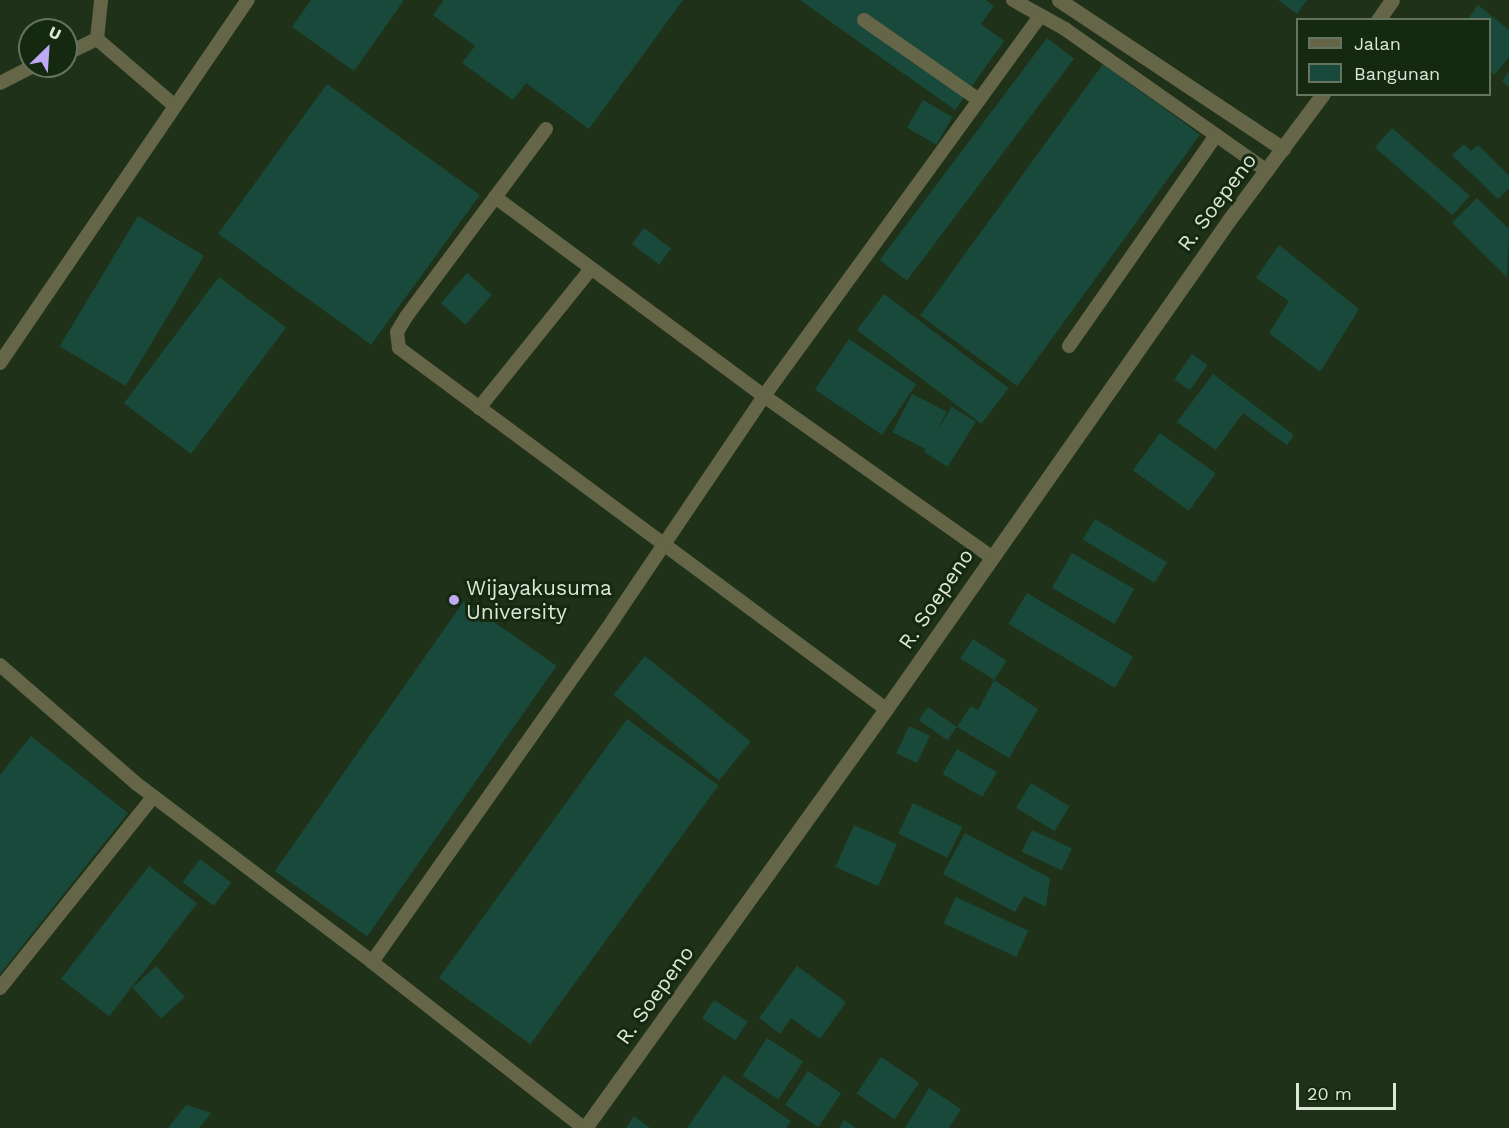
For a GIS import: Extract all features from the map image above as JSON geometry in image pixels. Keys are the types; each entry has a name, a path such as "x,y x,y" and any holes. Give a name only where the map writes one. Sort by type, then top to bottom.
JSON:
{"street":[{"path":"1059,0 1283,148"},
{"path":"1379,18 1392,0"},
{"name":"R. Soepeno","path":"584,1128 886,709 990,556 1322,96"}],"lane":[{"path":"97,39 101,0"},
{"path":"0,363 248,0"},
{"path":"1013,0 1040,16 1267,171"},
{"path":"372,962 764,396 1040,16"},
{"path":"864,20 979,100"},
{"path":"78,48 97,39"},
{"path":"97,39 175,106"},
{"path":"0,82 18,74"},
{"path":"546,129 398,332 399,348 886,709"},
{"path":"1069,346 1216,135"},
{"path":"495,197 590,270 990,556"},
{"path":"479,408 590,270"},
{"path":"0,665 153,797 372,962 584,1128"},
{"path":"0,988 153,797"}],"building":[{"path":"311,0 404,0 354,71 292,27"},
{"path":"444,0 683,0 589,129 526,83 513,100 462,63 475,46 433,15"},
{"path":"800,0 986,0 994,6 981,24 1004,41 955,110"},
{"path":"1278,0 1307,0 1297,14"},
{"path":"1478,5 1509,30 1509,57 1494,75 1491,72 1491,18 1468,18"},
{"path":"1047,38 1074,58 907,280 880,260"},
{"path":"1103,64 1200,135 1017,386 920,316"},
{"path":"1509,71 1509,87 1502,81"},
{"path":"327,84 480,195 371,345 218,234"},
{"path":"923,100 952,117 936,145 907,128"},
{"path":"1392,128 1470,196 1453,215 1375,148"},
{"path":"1464,144 1471,151 1478,145 1509,176 1509,188 1498,199 1452,155"},
{"path":"1477,198 1509,229 1507,277 1452,223"},
{"path":"138,216 204,256 126,386 60,346"},
{"path":"644,228 671,248 659,264 632,244"},
{"path":"1279,245 1359,309 1320,372 1269,333 1289,301 1256,278"},
{"path":"467,273 492,295 466,325 441,303"},
{"path":"219,277 286,328 191,454 124,403"},
{"path":"884,294 1009,388 982,424 857,330"},
{"path":"849,339 916,384 882,435 815,390"},
{"path":"1192,354 1208,365 1190,390 1174,379"},
{"path":"1213,374 1294,435 1287,445 1243,413 1216,450 1177,422"},
{"path":"912,394 947,412 927,450 892,432"},
{"path":"952,407 976,422 948,467 924,452"},
{"path":"1160,433 1216,474 1189,511 1133,470"},
{"path":"1095,519 1167,562 1155,583 1083,540"},
{"path":"1072,553 1134,589 1114,624 1052,588"},
{"path":"1027,593 1133,657 1115,688 1008,624"},
{"path":"464,601 557,666 367,936 275,871"},
{"path":"973,639 1007,661 994,680 960,658"},
{"path":"645,656 751,742 719,780 614,695"},
{"path":"994,680 1038,709 1009,758 957,727 971,706 978,710"},
{"path":"928,707 957,727 947,740 919,720"},
{"path":"627,719 718,785 530,1044 439,978"},
{"path":"909,726 930,736 917,763 896,753"},
{"path":"31,736 128,813 0,974 0,775"},
{"path":"957,749 997,772 982,797 942,774"},
{"path":"1031,783 1070,806 1055,831 1016,808"},
{"path":"913,803 962,827 948,858 898,834"},
{"path":"854,825 897,844 878,886 835,867"},
{"path":"1032,830 1072,849 1062,870 1022,852"},
{"path":"965,833 1050,878 1046,907 1024,896 1015,912 943,874"},
{"path":"200,859 231,882 214,906 183,882"},
{"path":"149,866 197,904 109,1016 61,979"},
{"path":"956,897 1029,931 1016,957 944,923"},
{"path":"156,966 185,997 161,1019 133,988"},
{"path":"797,966 846,1002 820,1039 791,1018 780,1034 759,1018"},
{"path":"714,1000 748,1022 736,1040 702,1018"},
{"path":"767,1038 803,1061 779,1099 742,1076"},
{"path":"881,1057 919,1083 895,1119 856,1093"},
{"path":"808,1071 841,1093 818,1127 785,1105"},
{"path":"724,1075 791,1121 786,1128 687,1128"},
{"path":"929,1088 961,1109 949,1128 905,1128"},
{"path":"186,1105 211,1113 199,1128 168,1128"},
{"path":"634,1116 650,1128 626,1128"},
{"path":"844,1120 856,1128 839,1128"}],"place":[{"name":"Wijayakusuma University","path":"454,600"}]}
